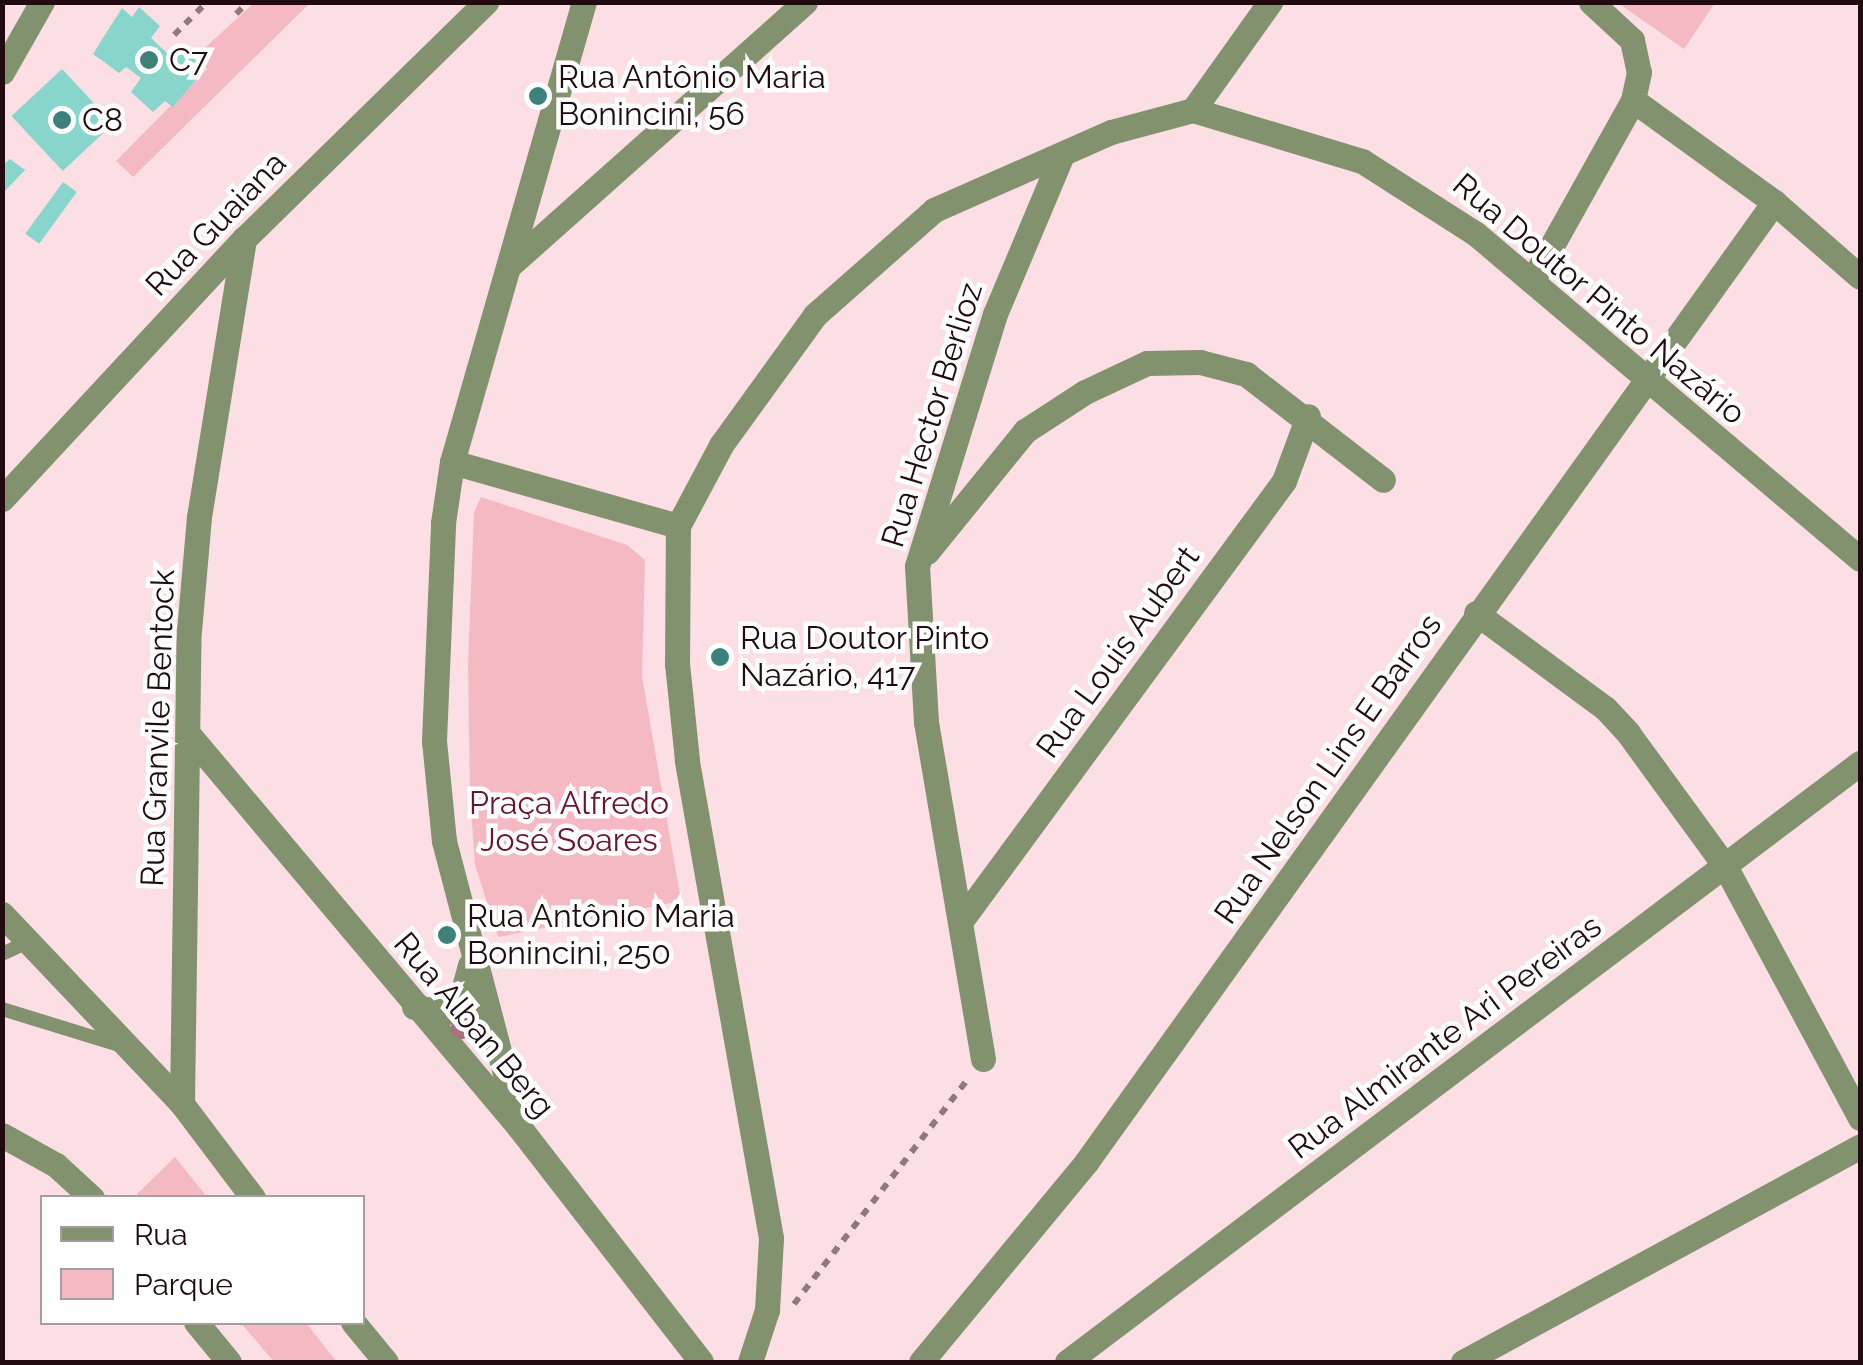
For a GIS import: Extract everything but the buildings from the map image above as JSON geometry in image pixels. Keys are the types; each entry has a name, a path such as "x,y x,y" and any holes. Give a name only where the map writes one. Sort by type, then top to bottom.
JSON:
{"street":[{"path":"2,72 42,2"},
{"name":"Rua Guaiana","path":"2,500 244,238 486,2"},
{"path":"519,1127 470,960 444,841 434,740 443,523 452,462 584,2"},
{"path":"509,266 805,2"},
{"path":"750,1362 767,1310 771,1238 687,760 677,664 678,526 721,445 815,315 934,210 1015,170 1061,156 1110,132 1193,110 1270,2"},
{"path":"1532,281 1634,100 1639,72 1632,40 1591,2"},
{"path":"1634,100 1774,202 1860,277"},
{"name":"Rua Doutor Pinto Nazário","path":"1193,110 1375,168 1452,215 1860,559"},
{"name":"Rua Hector Berlioz","path":"983,1059 963,918 926,722 917,566 994,314 1061,156"},
{"name":"Rua Nelson Lins E Barros","path":"920,1362 1087,1160 1476,613 1648,384 1774,202"},
{"name":"Rua Granvile Bentock","path":"182,1104 190,736 186,683 199,517 244,238"},
{"path":"917,566 972,489 1025,431 1085,392 1148,363 1200,362 1246,374 1308,416 1383,480"},
{"name":"Rua Louis Aubert","path":"963,918 1284,481 1308,416"},
{"path":"452,462 678,526"},
{"path":"1476,613 1605,708 1724,866 1860,1118"},
{"name":"Rua Alban Berg","path":"190,736 414,1007 519,1127 700,1362"},
{"name":"Rua Almirante Ari Pereiras","path":"1067,1362 1860,763"},
{"path":"2,914 182,1104 251,1195"},
{"path":"414,1007 447,1012 459,1006 470,960"},
{"path":"2,1136 41,1155 88,1195"},
{"path":"1463,1362 1860,1146"},
{"path":"198,1325 229,1362"},
{"path":"355,1325 386,1362"}],"lane":[{"path":"2,954 28,942"},
{"path":"2,1009 125,1047"}],"path":[{"path":"174,35 207,2"},
{"path":"236,14 248,2"},
{"path":"788,1311 983,1059"}],"green space":[{"path":"254,3 310,3 133,177 116,161 207,69 197,55"},
{"path":"1618,3 1715,3 1684,49"},
{"name":"Praça Alfredo José Soares","path":"481,497 627,545 645,560 642,676 681,901 498,937 475,865 470,794 468,665 474,512"},
{"path":"175,1157 205,1195 138,1195"},
{"path":"243,1325 308,1325 337,1362 274,1362"}],"place":[{"name":"C7","path":"149,60"},
{"name":"Rua Antônio Maria Bonincini, 56","path":"538,96"},
{"name":"C8","path":"62,120"},
{"name":"Rua Doutor Pinto Nazário, 417","path":"720,657"},
{"name":"Rua Antônio Maria Bonincini, 250","path":"447,935"}]}
